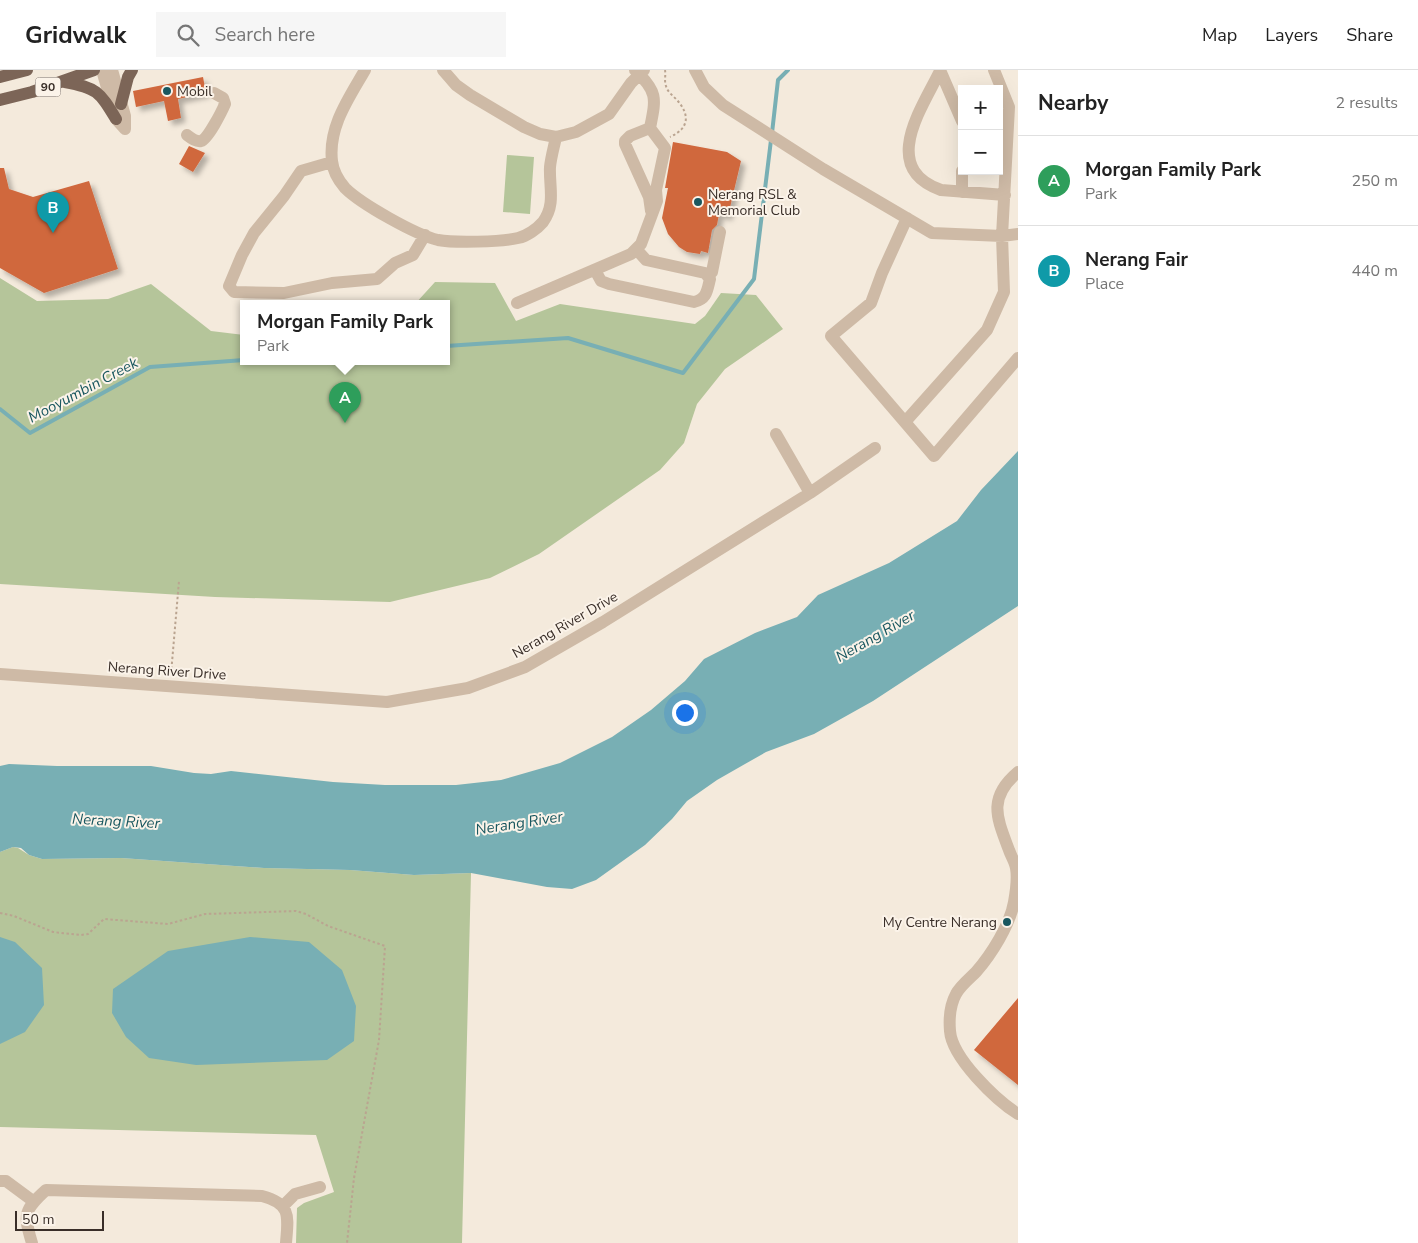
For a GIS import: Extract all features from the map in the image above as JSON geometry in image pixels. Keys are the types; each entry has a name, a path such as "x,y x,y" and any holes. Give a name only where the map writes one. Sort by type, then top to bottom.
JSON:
{"main road":[{"name":"90","path":"0,77 27,70"},
{"name":"90","path":"0,100 32,92 94,70"},
{"path":"121,104 128,77 132,70"},
{"path":"63,81 86,86 97,92 104,98 116,118"}],"street":[{"path":"102,70 116,118 125,129 125,116 112,70"},
{"path":"365,70 340,114 332,136 332,162 336,174 344,187 354,195 377,210 425,235 450,242 502,240 518,238 534,230 542,222 552,203 550,168 556,137"},
{"path":"443,70 456,85 470,95 524,127 540,134 556,137 568,135 609,114 638,71 653,91 655,98 650,128 665,148 656,190 657,201 641,244 631,254 516,303"},
{"path":"695,70 704,87 728,109 823,169 932,233 1002,236 1018,234"},
{"path":"940,70 908,140 908,155 912,168 921,179 941,190 1005,195"},
{"path":"940,70 958,112"},
{"path":"905,422 987,330 1004,292 1002,236 1009,107 994,70"},
{"path":"187,135 198,141 202,141 207,136 225,104 223,98 214,93"},
{"path":"650,128 630,136 625,141 649,197 652,213"},
{"path":"332,162 301,171 254,233 229,286 234,292 284,293 332,283 376,279 395,263 413,256 425,235"},
{"path":"962,175 962,192"},
{"path":"640,179 652,179 659,176"},
{"path":"908,218 870,303 831,336 934,456 1018,358"},
{"path":"708,276 712,272 720,232"},
{"path":"595,270 605,283 694,302 703,299 707,294 710,279 700,271 646,260 636,250"},
{"path":"776,434 810,493"},
{"name":"Nerang River Drive","path":"0,674 387,702 468,688 525,667 603,622 810,493 875,448"},
{"path":"1018,772 1005,785 997,801 997,816 1016,868 1013,905 1004,930 992,950 978,970 956,993 950,1014 950,1033 957,1050 985,1087 1005,1106 1018,1114"},
{"path":"0,1180 6,1182 33,1201"},
{"path":"283,1206 295,1194 320,1187"},
{"path":"32,1243 27,1228 26,1212 33,1201 46,1190 262,1196 276,1200 283,1206 288,1223 286,1243"}],"path":[{"path":"661,141 678,133 685,126 686,119 680,104 667,89 666,70"},
{"path":"170,686 180,581"},
{"path":"0,913 14,916 53,932 81,935 88,934 104,919 168,924 205,914 296,910 328,926 385,946 379,1040 354,1178 347,1243"}],"green space":[{"path":"507,155 534,157 530,214 503,212"},
{"path":"0,278 37,301 108,299 151,284 211,331 240,335 240,365 450,365 450,300 419,300 435,282 495,283 516,321 560,304 695,324 705,316 721,293 756,295 783,329 725,369 697,404 684,443 660,470 539,554 490,578 390,602 215,597 0,584"},
{"path":"13,847 42,859 121,858 264,868 350,870 414,875 471,873 462,1243 296,1243 297,1208 304,1203 334,1192 316,1135 0,1127 0,852"}],"water":[{"name":"Nerang River","path":"1018,451 1018,606 873,701 814,734 766,752 717,780 687,801 672,819 645,845 596,880 572,889 547,887 471,873 414,875 350,870 264,868 121,858 42,859 29,855 21,848 13,847 0,852 0,766 9,764 151,766 194,773 211,774 231,771 333,782 385,785 456,785 501,780 560,763 612,737 651,710 685,681 704,659 755,633 797,617 818,595 889,563 957,521 981,490"},
{"path":"0,937 15,942 42,968 44,1005 25,1032 0,1044"},
{"path":"250,937 309,942 342,970 356,1006 354,1041 327,1060 196,1065 149,1058 126,1037 112,1013 113,989 168,951"}],"building":[{"path":"203,77 206,93 178,99 181,118 168,121 164,101 136,107 133,91"},
{"name":"Nerang RSL & Memorial Club","path":"673,142 727,152 741,161 728,216 719,214 717,225 712,230 708,253 701,251 700,254 687,252 679,247 668,234 662,218 668,188 665,188"},
{"path":"189,146 205,153 193,172 179,164"},
{"path":"0,168 4,168 9,189 33,197 89,181 118,269 44,293 0,268"},
{"path":"1018,998 1018,1085 974,1050"}],"waterway":[{"name":"Mooyumbin Creek","path":"772,133 778,80 788,70"},
{"name":"Mooyumbin Creek","path":"450,346 568,338 683,373 754,279 771,140"},
{"name":"Mooyumbin Creek","path":"0,409 30,433 150,367 240,360"}],"place":[{"name":"Mobil","path":"167,91"},
{"name":"Nerang RSL & Memorial Club","path":"698,202"},
{"name":"Nerang Fair","path":"53,233"},
{"name":"Morgan Family Park","path":"345,423"},
{"name":"My Centre Nerang","path":"1007,922"}]}
